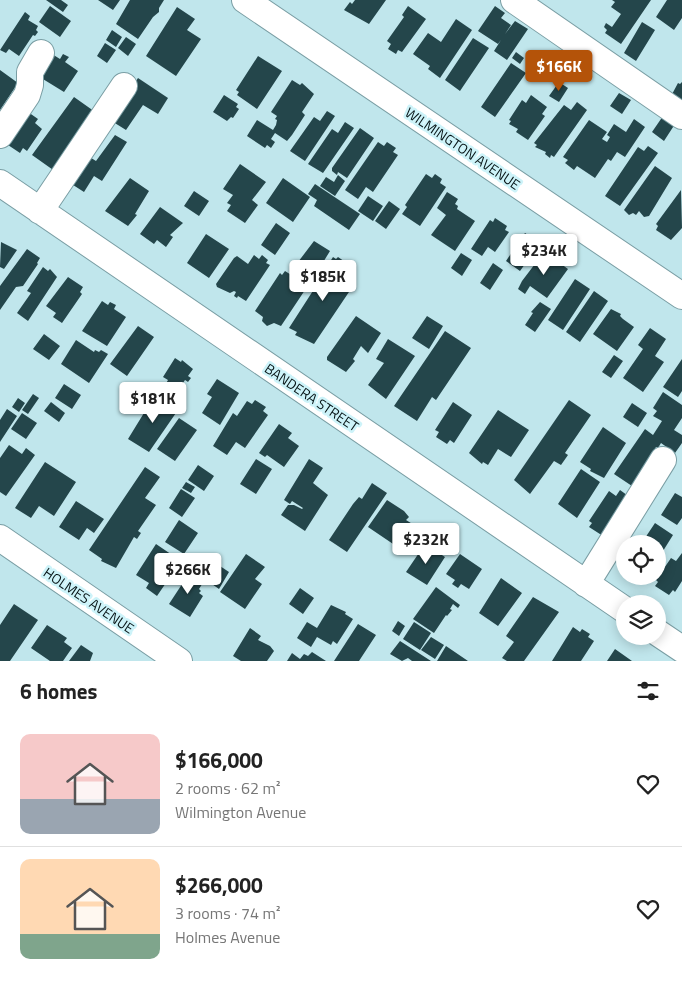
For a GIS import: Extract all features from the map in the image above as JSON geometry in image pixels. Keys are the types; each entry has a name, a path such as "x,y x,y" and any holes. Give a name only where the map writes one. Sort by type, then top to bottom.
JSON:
{"street":[{"path":"514,0 682,116"},
{"name":"WILMINGTON AVENUE","path":"254,2 682,296"},
{"path":"0,134 27,95 30,84 30,72 41,53"},
{"path":"40,211 124,86"},
{"name":"BANDERA STREET","path":"0,183 616,604"},
{"path":"586,584 663,460"},
{"name":"HOLMES AVENUE","path":"0,538 179,661"},
{"path":"666,639 682,650"}],"building":[{"path":"46,0 61,0 68,5 63,12"},
{"path":"98,0 120,0 113,10"},
{"path":"130,0 164,0 159,8 159,12 153,17 138,39 116,24"},
{"path":"355,0 386,0 369,24 344,10 350,2 352,4"},
{"path":"612,0 651,0 621,44 605,33 607,30 604,27 606,23 612,27 621,14 611,7 615,2"},
{"path":"667,0 682,0 682,18 674,30 656,17"},
{"path":"50,6 71,21 60,37 39,22"},
{"path":"408,6 426,19 402,52 398,50 396,54 388,49 391,44 387,41 404,17 402,15"},
{"path":"495,6 505,13 501,18 511,25 505,34 515,21 528,29 507,60 494,51 501,40 498,44 478,31"},
{"path":"177,7 195,19 187,30 201,39 176,76 146,56"},
{"path":"25,12 30,16 28,20 38,26 36,30 38,32 35,36 33,35 19,56 9,49 6,53 0,50"},
{"path":"456,19 472,30 440,78 428,69 430,66 413,54 428,33 441,42"},
{"path":"642,22 655,30 636,61 624,53"},
{"path":"112,30 122,37 116,47 106,40"},
{"path":"126,37 136,44 128,56 118,48"},
{"path":"473,38 489,48 460,91 445,80"},
{"path":"105,43 116,50 107,63 97,56"},
{"path":"516,52 524,58 520,64 512,58"},
{"path":"52,54 60,59 63,54 69,57 65,62 78,71 64,92 38,76"},
{"path":"258,56 282,71 257,109 237,95 239,92 236,90"},
{"path":"511,63 526,73 495,117 481,107"},
{"path":"0,70 18,83 0,110"},
{"path":"138,78 168,98 158,114 143,105 126,130 110,120"},
{"path":"292,80 300,85 302,83 314,94 302,112 305,115 287,141 275,133 271,139 275,142 271,148 267,145 265,148 247,136 257,120 273,130 276,125 277,120 275,119 277,116 271,112"},
{"path":"559,82 568,88 559,102 549,96"},
{"path":"682,82 682,106 670,98 678,83"},
{"path":"619,93 631,100 622,114 610,106"},
{"path":"224,95 238,104 236,107 239,109 233,118 231,117 227,121 213,112"},
{"path":"531,95 547,107 542,114 545,116 528,140 516,132 518,129 509,124 511,121 509,120 522,100 526,103"},
{"path":"74,97 98,114 56,172 32,155"},
{"path":"577,102 587,110 554,157 551,155 550,158 545,154 546,152 535,147 537,145 534,143 564,105 571,110"},
{"path":"327,111 335,116 305,161 290,151 314,117 320,121"},
{"path":"28,112 38,119 35,123 42,129 27,151 23,148 20,153 8,145"},
{"path":"663,116 675,124 664,141 652,132"},
{"path":"634,119 645,127 625,157 617,152 611,161 608,159 595,178 577,166 574,170 565,163 568,160 563,157 589,120 607,132 602,139 607,142 610,137 607,135 614,124 626,132"},
{"path":"345,122 354,128 323,173 308,164 332,129 338,133"},
{"path":"360,128 374,138 347,178 338,172 337,175 332,171 332,168"},
{"path":"115,135 127,142 102,181 94,176 84,192 70,183 88,156 96,161"},
{"path":"378,142 384,146 387,142 396,148 393,152 398,155 373,192 366,187 358,199 345,190"},
{"path":"648,146 658,153 620,206 605,196 638,147 644,151"},
{"path":"240,164 266,182 252,200 258,205 245,223 227,211 231,205 227,203 233,195 223,189"},
{"path":"655,166 672,178 649,216 644,217 639,211 636,215 633,213 629,215 624,210"},
{"path":"426,174 432,178 435,174 442,179 440,183 446,187 420,226 402,214 407,207 405,205"},
{"path":"338,175 345,181 335,196 320,186 326,177 334,182"},
{"path":"130,178 149,191 135,214 137,215 128,226 105,211"},
{"path":"283,178 310,197 293,222 266,203"},
{"path":"315,184 360,214 349,230 314,206 317,200 308,194"},
{"path":"681,190 682,228 671,240 656,230 658,226 656,224"},
{"path":"194,191 209,201 199,216 184,206"},
{"path":"447,192 458,199 455,204 458,206 457,209 475,221 455,251 431,235 446,215 437,208"},
{"path":"368,196 383,206 373,221 358,211"},
{"path":"389,201 400,209 386,229 375,221"},
{"path":"160,207 183,223 170,235 173,237 166,247 157,240 154,244 140,234"},
{"path":"495,218 507,226 505,230 509,232 495,252 488,247 482,256 471,249 490,220 493,222"},
{"path":"276,223 290,233 275,255 261,245"},
{"path":"525,233 540,243 538,246 540,247 535,255 533,253 520,271 506,261"},
{"path":"206,234 229,249 209,278 187,263"},
{"path":"314,241 330,251 311,282 292,270"},
{"path":"1,242 17,250 4,269 0,267"},
{"path":"27,249 40,258 38,264 23,286 16,287 0,310 0,286"},
{"path":"461,253 472,260 462,276 451,268"},
{"path":"546,253 568,269 547,298 530,286 525,294 518,289 522,281 541,256"},
{"path":"254,255 259,259 262,255 268,260 266,263 270,265 246,301 238,296 237,298 234,296 236,292 234,291 230,293 217,287 216,284 234,258 237,256 248,264"},
{"path":"333,257 336,259 338,257 351,266 342,279 353,286 314,344 295,335 297,332 289,328 327,269 329,271 331,267 328,265"},
{"path":"493,263 503,270 490,290 480,283"},
{"path":"43,267 48,271 50,269 57,277 28,321 17,313 31,293 27,291"},
{"path":"285,271 296,278 294,282 305,290 281,326 274,323 267,326 262,321 263,317 255,311 280,273 282,275"},
{"path":"68,277 83,287 80,292 82,294 62,323 53,317 56,313 46,306"},
{"path":"575,279 590,289 563,330 548,320"},
{"path":"594,291 608,301 580,342 566,332"},
{"path":"102,301 108,305 110,302 116,305 114,309 126,317 107,346 82,331"},
{"path":"540,302 551,309 535,332 525,325 533,313 531,312"},
{"path":"611,309 621,314 620,316 623,319 634,327 617,351 593,334"},
{"path":"356,316 381,333 368,353 361,346 353,359 355,361 346,372 327,360 327,357"},
{"path":"427,316 443,326 429,349 412,338"},
{"path":"138,326 154,337 127,376 110,364"},
{"path":"650,328 666,339 655,356 664,362 643,392 623,378 643,349 638,345"},
{"path":"445,331 471,348 436,400 432,397 417,421 394,406"},
{"path":"44,334 60,346 49,360 33,349"},
{"path":"388,339 415,356 386,399 368,385 384,363 376,359"},
{"path":"76,340 94,352 95,350 99,352 101,350 108,354 89,383 61,364"},
{"path":"614,355 623,361 611,378 602,372"},
{"path":"175,358 181,362 182,360 193,369 188,376 191,378 188,382 185,380 176,394 164,387 168,380 163,377"},
{"path":"682,359 682,391 678,397 663,387"},
{"path":"217,379 239,393 220,425 202,413 212,397 207,394"},
{"path":"64,384 81,395 72,409 55,398"},
{"path":"663,392 682,405 682,418 674,430 682,435 682,443 675,453 661,443 658,448 656,447 651,455 655,458 635,488 614,474 645,429 653,435 662,421 653,416 657,411 653,408"},
{"path":"33,394 39,398 28,414 22,410"},
{"path":"155,395 178,410 149,452 128,439"},
{"path":"18,398 25,403 19,412 12,407"},
{"path":"255,400 266,407 263,411 268,415 245,448 236,442 227,455 213,446 233,413 237,416 247,401 252,404"},
{"path":"569,400 591,415 565,453 568,455 561,465 554,461 530,494 514,480"},
{"path":"51,402 65,413 59,422 44,411"},
{"path":"453,402 472,415 454,443 450,440 447,444 436,437 439,432 435,430"},
{"path":"632,403 647,413 638,427 623,417"},
{"path":"7,409 17,416 0,442 0,420"},
{"path":"498,410 529,430 511,457 498,449 488,465 483,462 482,464 469,453"},
{"path":"22,413 37,423 26,439 11,429"},
{"path":"179,418 197,430 175,461 157,449"},
{"path":"279,424 292,433 288,438 299,446 284,467 267,455 265,457 259,453"},
{"path":"603,427 626,443 604,478 590,471 591,469 580,462"},
{"path":"9,445 22,454 26,448 35,455 6,496 0,492 0,458"},
{"path":"256,459 272,469 256,494 240,484"},
{"path":"309,459 323,468 313,483 328,495 305,531 281,515 288,505 303,508 292,501 290,504 284,500"},
{"path":"45,462 76,482 54,516 39,506 31,518 15,508"},
{"path":"198,465 214,476 204,491 188,480"},
{"path":"145,467 160,477 145,498 156,505 138,531 141,533 137,539 134,537 116,568 101,561 102,559 89,550"},
{"path":"581,469 600,482 577,518 558,504"},
{"path":"186,482 195,487 191,493 182,488"},
{"path":"372,483 387,493 347,552 329,540 353,504 359,497 362,499"},
{"path":"181,489 195,498 182,517 169,508"},
{"path":"620,490 631,498 603,536 589,527 592,523 589,521 609,491 616,496"},
{"path":"675,493 682,497 682,518 677,525 661,515"},
{"path":"387,500 404,511 409,517 406,520 414,525 399,548 368,527"},
{"path":"76,501 104,519 94,533 87,528 79,540 59,527"},
{"path":"179,520 198,533 184,554 165,542"},
{"path":"655,523 673,535 666,546 666,535 647,535"},
{"path":"156,544 181,561 157,596 146,588 149,583 136,575"},
{"path":"425,544 445,557 427,585 406,572"},
{"path":"682,553 682,581 675,592 673,590 669,595 655,586 666,585 666,565 671,558 676,561"},
{"path":"246,554 265,567 255,579 262,584 245,609 220,592"},
{"path":"460,554 482,569 469,589 461,584 458,588 452,584 455,580 446,574"},
{"path":"220,566 229,572 219,589 209,582"},
{"path":"190,572 204,581 199,589 201,591 199,593 203,596 190,617 169,604"},
{"path":"501,578 522,593 498,626 479,613"},
{"path":"436,587 460,605 458,608 453,604 450,609 452,610 446,615 434,633 413,619"},
{"path":"300,588 314,598 303,614 289,604"},
{"path":"533,597 559,612 524,661 507,661 502,658 514,642 506,636"},
{"path":"14,604 38,620 10,661 0,661 0,625"},
{"path":"331,605 346,612 345,614 353,619 337,644 333,641 331,645 317,637 311,647 297,638 307,622 317,628"},
{"path":"398,621 405,626 399,636 392,631"},
{"path":"414,622 431,633 420,650 403,639"},
{"path":"358,624 376,635 359,661 334,661"},
{"path":"47,625 67,638 64,642 72,648 63,661 50,661 31,648"},
{"path":"573,627 580,632 582,629 590,634 588,637 594,641 581,661 552,661"},
{"path":"250,628 261,636 258,640 270,646 274,651 267,661 241,661 233,656"},
{"path":"431,637 444,645 435,659 421,650"},
{"path":"400,641 431,661 412,661 408,658 402,661 390,654"},
{"path":"81,645 93,653 90,661 69,661"},
{"path":"446,646 468,661 437,661"},
{"path":"615,649 632,661 607,661"},
{"path":"312,652 326,661 287,661 292,653 300,659 304,654 308,656"}]}
